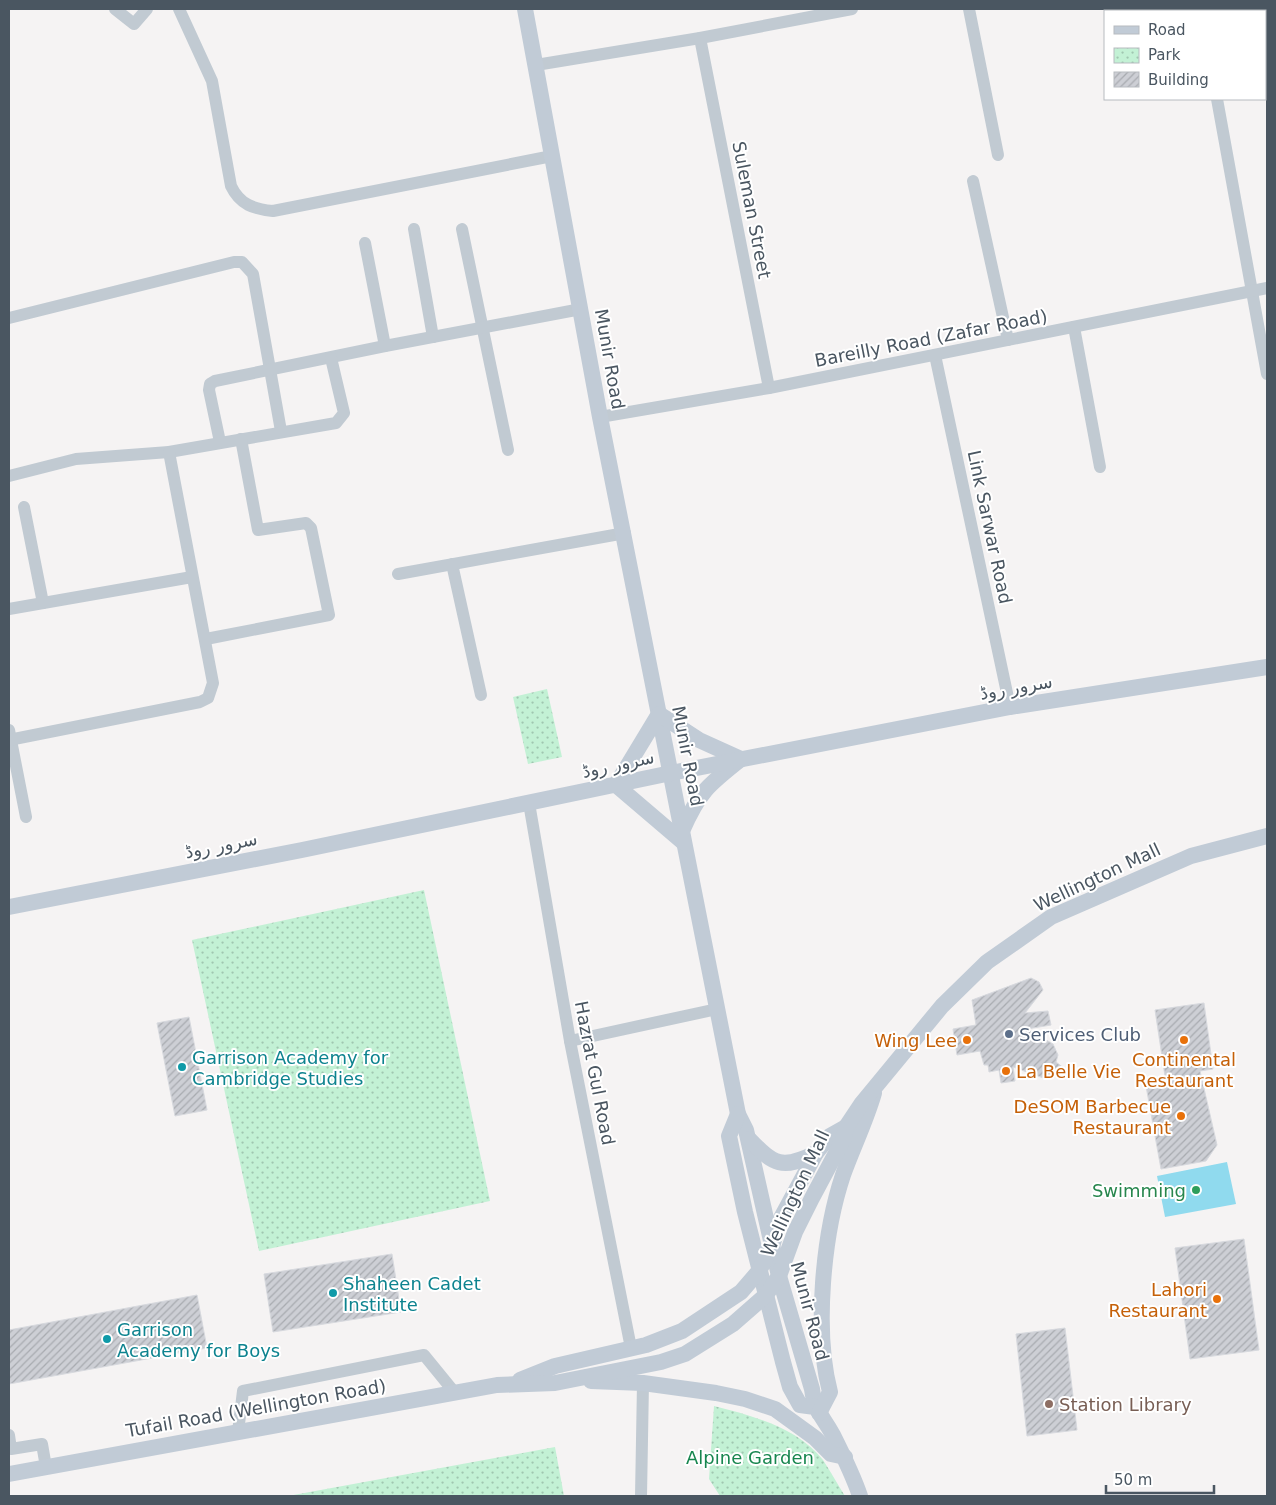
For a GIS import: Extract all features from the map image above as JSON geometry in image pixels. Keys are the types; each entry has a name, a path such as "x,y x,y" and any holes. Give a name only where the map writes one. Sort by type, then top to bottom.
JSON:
{"street":[{"path":"115,9 134,24 147,9"},
{"path":"179,9 212,81 231,186 236,196 247,205 274,211 552,156"},
{"name":"Munir Road","path":"525,9 600,417 625,533 738,1114 748,1139 779,1276 817,1410 845,1457 860,1496"},
{"path":"536,65 700,38 852,9"},
{"path":"969,9 998,155"},
{"name":"Suleman Street","path":"700,38 769,388"},
{"path":"1217,100 1267,374"},
{"path":"973,181 1008,340"},
{"path":"414,229 433,337"},
{"path":"462,229 481,329 508,450"},
{"path":"365,243 385,346"},
{"path":"9,318 234,262 242,262 253,274 281,431"},
{"name":"Bareilly Road (Zafar Road)","path":"600,417 769,388 1267,288"},
{"path":"220,442 209,390 210,384 215,381 580,309"},
{"path":"1074,327 1100,467"},
{"name":"Link Sarwar Road","path":"935,355 1010,707"},
{"path":"9,476 76,459 169,452 336,422 344,413 331,358"},
{"path":"206,639 329,615 311,528 306,523 258,530 241,439"},
{"path":"26,817 9,737 200,702 208,698 213,683 169,452"},
{"path":"24,507 43,603"},
{"path":"398,574 625,533"},
{"path":"452,564 481,695"},
{"path":"9,609 192,577"},
{"name":"سرور روڈ","path":"9,907 741,759 1010,707 1267,667"},
{"path":"659,714 700,740 741,759 710,783 698,797 683,837 616,784 659,714"},
{"name":"Hazrat Gul Road","path":"529,803 570,1041 631,1348"},
{"name":"Wellington Mall","path":"772,1246 781,1218 816,1154 830,1136 846,1126 877,1084 942,1006 987,962 1051,917 1191,856 1267,836"},
{"path":"570,1041 717,1009"},
{"path":"738,1114 729,1136 759,1271 790,1387 800,1405 817,1410 830,1392 823,1364 821,1330 822,1289 832,1223 843,1176 865,1122 877,1084"},
{"name":"Wellington Mall","path":"779,1276 803,1215 844,1138 846,1126"},
{"path":"748,1139 772,1160 785,1165 797,1163 816,1154"},
{"name":"Tufail Road (Wellington Road)","path":"511,1383 554,1366 646,1345 682,1330 741,1292 759,1271 772,1246"},
{"name":"Tufail Road (Wellington Road)","path":"9,1474 511,1383 555,1383 661,1362 685,1354 733,1324 766,1295 779,1276"},
{"path":"238,1432 243,1391 424,1355 455,1393"},
{"path":"580,1379 603,1383 643,1383 716,1393 775,1409 815,1438 831,1454 845,1457"},
{"path":"641,1496 643,1383"},
{"path":"9,1435 10,1450 42,1444 46,1467"}],"green space":[{"path":"547,689 562,757 528,764 513,697"},
{"path":"424,890 490,1201 259,1251 192,940"},
{"name":"Alpine Garden","path":"714,1406 773,1424 800,1439 823,1460 845,1496 720,1496 709,1479"},
{"path":"555,1447 564,1496 288,1496"}],"water":[{"name":"Swimming","path":"1227,1162 1236,1204 1165,1217 1157,1176"}],"building":[{"name":"Services Club","path":"1031,978 1039,982 1043,990 1025,1013 1048,1011 1051,1025 1027,1029 1053,1044 1058,1055 1056,1062 1065,1069 1053,1078 1046,1079 1013,1067 1015,1081 1001,1083 999,1070 989,1072 988,1065 984,1065 980,1051 957,1055 953,1029 976,1025 972,1000"},
{"path":"1204,1003 1213,1069 1200,1071 1217,1145 1206,1161 1161,1169 1146,1086 1166,1083 1155,1010"},
{"name":"Garrison Academy for Cambridge Studies","path":"189,1017 207,1110 175,1116 157,1023"},
{"name":"Lahori Restaurant","path":"1244,1239 1259,1350 1190,1359 1175,1248"},
{"name":"Shaheen Cadet Institute","path":"392,1254 401,1312 273,1332 264,1274"},
{"name":"Garrison Academy for Boys","path":"197,1295 207,1348 9,1384 9,1330"},
{"name":"Station Library","path":"1065,1328 1077,1430 1027,1436 1016,1334"}],"place":[{"name":"Services Club","path":"1009,1034"},
{"name":"Wing Lee","path":"967,1040"},
{"name":"Continental Restaurant","path":"1184,1040"},
{"name":"Garrison Academy for Cambridge Studies","path":"182,1067"},
{"name":"La Belle Vie","path":"1006,1071"},
{"name":"DeSOM Barbecue Restaurant","path":"1181,1116"},
{"name":"Swimming","path":"1196,1190"},
{"name":"Shaheen Cadet Institute","path":"333,1293"},
{"name":"Lahori Restaurant","path":"1217,1299"},
{"name":"Garrison Academy for Boys","path":"107,1339"},
{"name":"Station Library","path":"1049,1404"}]}
